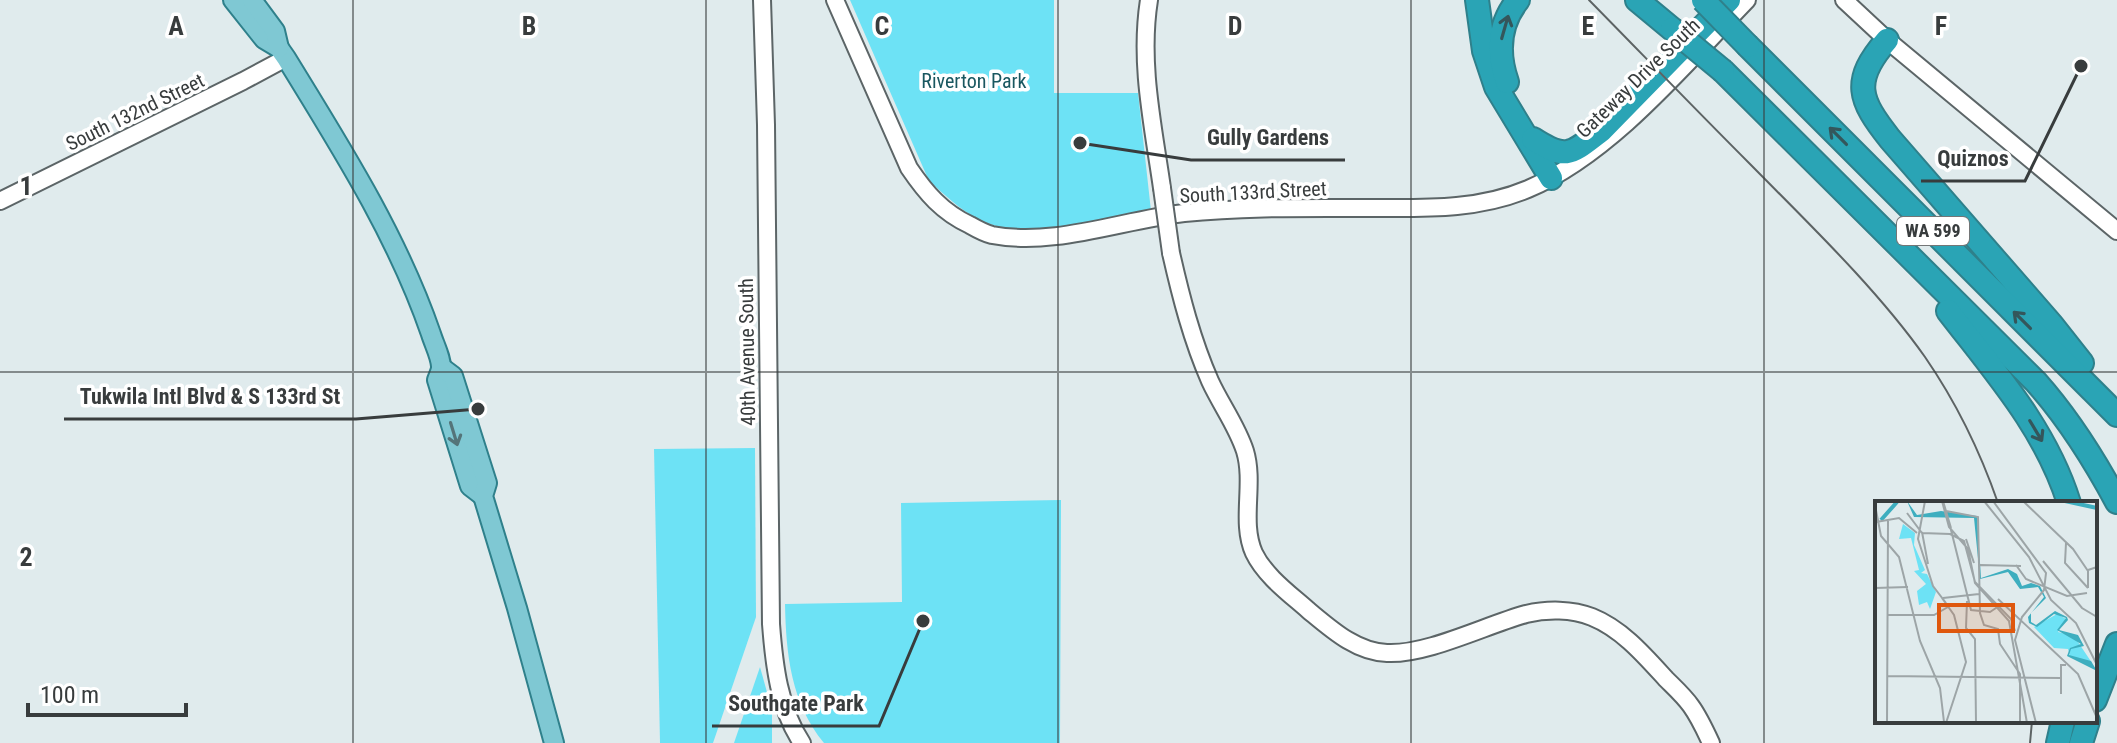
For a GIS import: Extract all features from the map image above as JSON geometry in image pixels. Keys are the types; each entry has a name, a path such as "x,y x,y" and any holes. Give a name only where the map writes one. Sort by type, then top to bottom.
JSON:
{"highway":[{"path":"1477,0 1484,51 1496,87 1551,178"},
{"path":"1518,0 1505,22 1500,52 1502,67 1551,178"},
{"path":"1637,0 1675,26"},
{"path":"1656,0 1675,26"},
{"name":"WA 599","path":"1703,0 2117,415"},
{"path":"1533,139 1552,151 1565,154 1578,149 1601,131 1729,0"},
{"name":"WA 599","path":"1675,26 2036,382 2090,453 2117,502"},
{"path":"1887,40 1874,54 1865,73 1867,108 1890,139 2052,325 2117,408"},
{"path":"1888,235 2022,408 2059,471 2068,501"},
{"path":"2097,695 2117,644"},
{"path":"2058,743 2063,723"},
{"path":"2081,743 2087,723"}],"main road":[{"path":"233,0 264,39 282,53"},
{"path":"252,0 275,31 282,53 360,181 395,247 423,311 441,367 437,380 470,486 483,496 554,743"}],"street":[{"name":"40th Avenue South","path":"762,0 771,624 774,665 784,701 802,743"},
{"name":"South 133rd Street","path":"835,0 909,168 938,206 989,234 1039,238 1184,213 1468,206 1509,197 1551,178"},
{"path":"1149,0 1144,41 1145,76 1171,253 1182,301 1210,381 1238,430 1246,454 1250,539 1255,554 1266,570 1291,595 1349,642 1387,653 1432,646 1529,613 1568,611 1592,617 1636,647 1690,705 1711,743"},
{"name":"Gateway Drive South","path":"1551,178 1601,145 1636,114 1747,0"},
{"path":"1844,0 1887,40 2117,231"},
{"name":"South 132nd Street","path":"0,201 230,88 282,53"}],"green space":[{"name":"Riverton Park","path":"850,0 1054,0 1054,93 1138,93 1151,211 1064,228 1018,230 978,219 952,202 929,181"},
{"path":"755,448 756,617 713,743 660,743 654,449"},
{"path":"1061,500 1060,743 824,743 797,695 789,659 785,604 902,602 901,503"},
{"path":"760,667 772,710 772,743 734,743"}],"tram line":[{"path":"1589,0 1842,258 1886,307 1925,357 1957,409 1997,501"},
{"path":"2030,743 2032,723"}],"place":[{"name":"Quiznos","path":"2081,66"},
{"name":"Gully Gardens","path":"1080,143"},
{"name":"Tukwila Intl Blvd & S 133rd St","path":"478,409"},
{"name":"Southgate Park","path":"923,621"}]}
